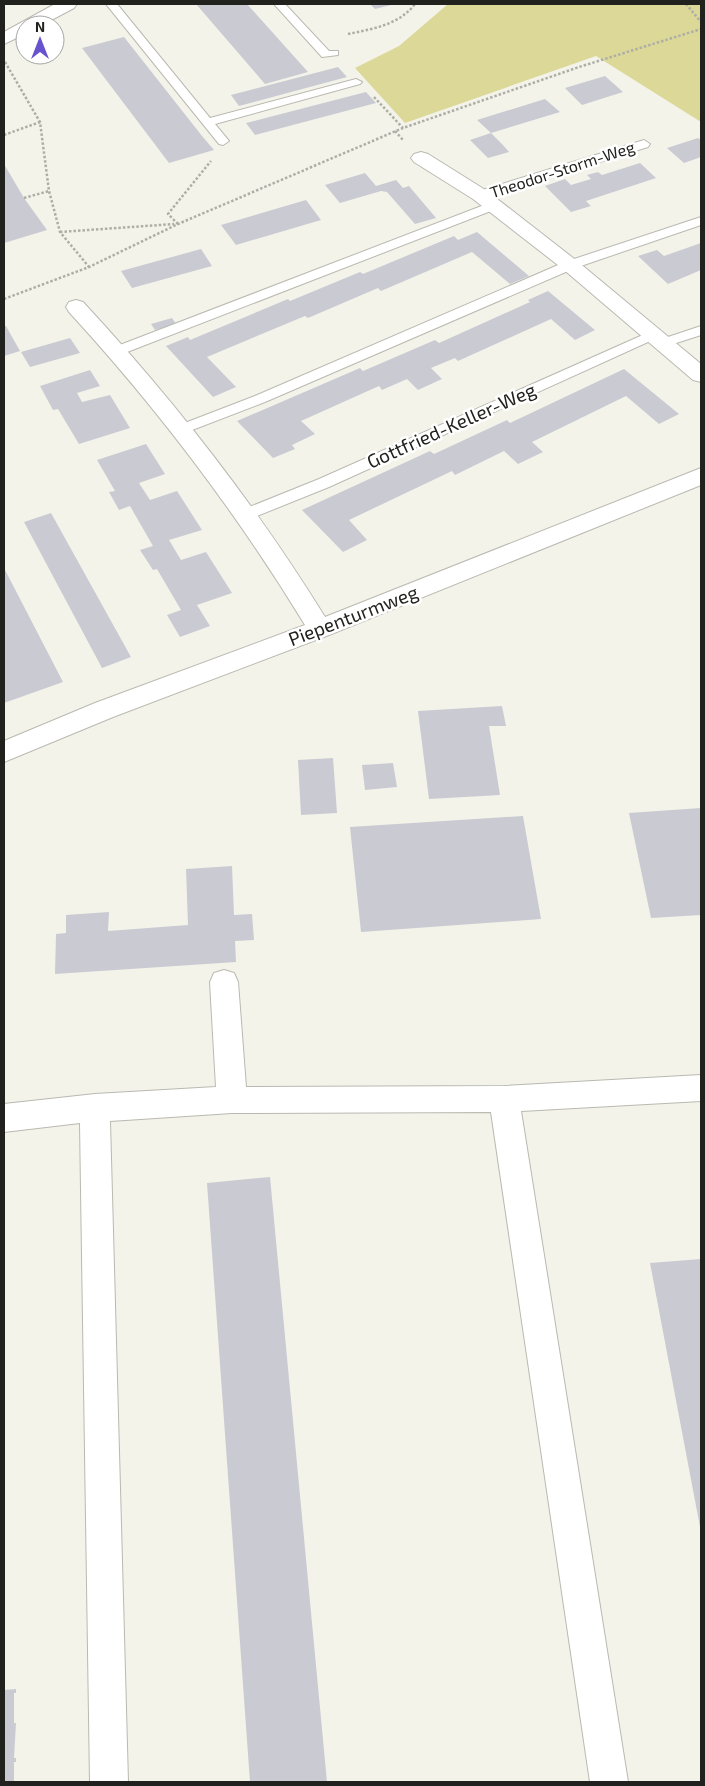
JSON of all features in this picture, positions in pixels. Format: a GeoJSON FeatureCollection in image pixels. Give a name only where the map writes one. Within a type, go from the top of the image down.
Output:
{"type":"FeatureCollection","features":[{"type":"Feature","properties":{"kind":"street"},"geometry":{"type":"LineString","coordinates":[[48,15],[68,4]]}},
{"type":"Feature","properties":{"kind":"street"},"geometry":{"type":"LineString","coordinates":[[4,39],[15,33]]}},
{"type":"Feature","properties":{"kind":"street","name":"Theodor-Storm-Weg"},"geometry":{"type":"LineString","coordinates":[[421,158],[486,201],[570,265],[701,375]]}},
{"type":"Feature","properties":{"kind":"street"},"geometry":{"type":"LineString","coordinates":[[76,307],[117,351],[182,429],[247,514],[320,629]]}},
{"type":"Feature","properties":{"kind":"street","name":"Piepenturmweg"},"geometry":{"type":"LineString","coordinates":[[4,752],[104,710],[320,629],[701,476]]}},
{"type":"Feature","properties":{"kind":"street"},"geometry":{"type":"LineString","coordinates":[[224,982],[232,1100]]}},
{"type":"Feature","properties":{"kind":"street"},"geometry":{"type":"LineString","coordinates":[[4,1118],[94,1108],[232,1100],[504,1098],[701,1088]]}},
{"type":"Feature","properties":{"kind":"street"},"geometry":{"type":"LineString","coordinates":[[504,1098],[609,1782]]}},
{"type":"Feature","properties":{"kind":"street"},"geometry":{"type":"LineString","coordinates":[[94,1108],[109,1782]]}},
{"type":"Feature","properties":{"kind":"lane"},"geometry":{"type":"LineString","coordinates":[[111,4],[223,141]]}},
{"type":"Feature","properties":{"kind":"lane"},"geometry":{"type":"LineString","coordinates":[[279,4],[326,55],[334,53]]}},
{"type":"Feature","properties":{"kind":"lane"},"geometry":{"type":"LineString","coordinates":[[207,122],[356,82]]}},
{"type":"Feature","properties":{"kind":"lane","name":"Theodor-Storm-Weg"},"geometry":{"type":"LineString","coordinates":[[486,201],[644,144]]}},
{"type":"Feature","properties":{"kind":"lane"},"geometry":{"type":"LineString","coordinates":[[117,351],[486,201]]}},
{"type":"Feature","properties":{"kind":"lane"},"geometry":{"type":"LineString","coordinates":[[182,429],[260,398],[570,265],[701,221]]}},
{"type":"Feature","properties":{"kind":"lane"},"geometry":{"type":"LineString","coordinates":[[659,339],[701,330]]}},
{"type":"Feature","properties":{"kind":"lane","name":"Gottfried-Keller-Weg"},"geometry":{"type":"LineString","coordinates":[[247,514],[324,483],[659,339]]}},
{"type":"Feature","properties":{"kind":"path"},"geometry":{"type":"LineString","coordinates":[[314,42],[381,26],[410,13],[415,4]]}},
{"type":"Feature","properties":{"kind":"path"},"geometry":{"type":"LineString","coordinates":[[686,4],[701,22]]}},
{"type":"Feature","properties":{"kind":"path"},"geometry":{"type":"LineString","coordinates":[[4,299],[88,267],[178,224],[403,128],[579,66],[701,29]]}},
{"type":"Feature","properties":{"kind":"path"},"geometry":{"type":"LineString","coordinates":[[4,60],[40,122],[50,191],[60,232],[88,267]]}},
{"type":"Feature","properties":{"kind":"path"},"geometry":{"type":"LineString","coordinates":[[4,135],[40,122]]}},
{"type":"Feature","properties":{"kind":"path"},"geometry":{"type":"LineString","coordinates":[[178,224],[168,214],[218,153],[223,141]]}},
{"type":"Feature","properties":{"kind":"path"},"geometry":{"type":"LineString","coordinates":[[24,198],[50,191]]}},
{"type":"Feature","properties":{"kind":"path"},"geometry":{"type":"LineString","coordinates":[[60,232],[178,224]]}},
{"type":"Feature","properties":{"kind":"shaded area"},"geometry":{"type":"Polygon","coordinates":[[[448,4],[701,4],[701,122],[596,56],[405,123],[355,68],[399,46],[448,4]]]}},
{"type":"Feature","properties":{"kind":"building"},"geometry":{"type":"Polygon","coordinates":[[[196,4],[247,4],[308,72],[265,84],[196,4]]]}},
{"type":"Feature","properties":{"kind":"building"},"geometry":{"type":"Polygon","coordinates":[[[370,4],[395,4],[375,9],[370,4]]]}},
{"type":"Feature","properties":{"kind":"building"},"geometry":{"type":"Polygon","coordinates":[[[124,37],[214,150],[169,163],[82,48],[124,37]]]}},
{"type":"Feature","properties":{"kind":"building"},"geometry":{"type":"Polygon","coordinates":[[[338,67],[347,77],[239,106],[231,95],[338,67]]]}},
{"type":"Feature","properties":{"kind":"building"},"geometry":{"type":"Polygon","coordinates":[[[605,76],[623,92],[582,105],[565,88],[605,76]]]}},
{"type":"Feature","properties":{"kind":"building"},"geometry":{"type":"Polygon","coordinates":[[[366,92],[376,103],[255,135],[246,123],[366,92]]]}},
{"type":"Feature","properties":{"kind":"building"},"geometry":{"type":"Polygon","coordinates":[[[545,99],[560,112],[491,133],[477,120],[545,99]]]}},
{"type":"Feature","properties":{"kind":"building"},"geometry":{"type":"Polygon","coordinates":[[[491,133],[509,152],[488,158],[470,140],[491,133]]]}},
{"type":"Feature","properties":{"kind":"building"},"geometry":{"type":"Polygon","coordinates":[[[698,138],[701,140],[701,157],[684,163],[667,148],[698,138]]]}},
{"type":"Feature","properties":{"kind":"building"},"geometry":{"type":"Polygon","coordinates":[[[640,163],[656,178],[586,201],[591,206],[571,212],[545,186],[565,179],[571,185],[591,179],[587,175],[598,172],[602,175],[640,163]]]}},
{"type":"Feature","properties":{"kind":"building"},"geometry":{"type":"Polygon","coordinates":[[[4,164],[24,198],[47,230],[4,243],[4,164]]]}},
{"type":"Feature","properties":{"kind":"building"},"geometry":{"type":"Polygon","coordinates":[[[365,173],[376,186],[396,180],[403,188],[409,186],[436,218],[415,224],[387,192],[381,191],[340,203],[325,185],[365,173]]]}},
{"type":"Feature","properties":{"kind":"building"},"geometry":{"type":"Polygon","coordinates":[[[306,200],[321,220],[236,245],[221,225],[306,200]]]}},
{"type":"Feature","properties":{"kind":"building"},"geometry":{"type":"Polygon","coordinates":[[[477,232],[529,276],[510,284],[472,252],[381,291],[378,288],[308,318],[305,316],[207,357],[236,387],[213,397],[166,346],[188,337],[190,340],[288,299],[290,301],[360,272],[363,274],[454,236],[458,240],[477,232]]]}},
{"type":"Feature","properties":{"kind":"building"},"geometry":{"type":"Polygon","coordinates":[[[701,243],[701,270],[668,284],[638,256],[657,250],[664,256],[701,243]]]}},
{"type":"Feature","properties":{"kind":"building"},"geometry":{"type":"Polygon","coordinates":[[[201,249],[212,266],[132,288],[121,271],[201,249]]]}},
{"type":"Feature","properties":{"kind":"building"},"geometry":{"type":"Polygon","coordinates":[[[548,291],[595,330],[575,340],[551,319],[458,361],[455,358],[431,368],[442,379],[418,390],[407,379],[382,390],[379,386],[301,421],[315,434],[292,445],[295,449],[273,458],[237,421],[360,368],[363,371],[435,340],[439,343],[530,302],[528,300],[548,291]]]}},
{"type":"Feature","properties":{"kind":"building"},"geometry":{"type":"Polygon","coordinates":[[[172,318],[176,324],[155,330],[151,324],[172,318]]]}},
{"type":"Feature","properties":{"kind":"building"},"geometry":{"type":"Polygon","coordinates":[[[4,326],[6,326],[20,351],[4,356],[4,326]]]}},
{"type":"Feature","properties":{"kind":"building"},"geometry":{"type":"Polygon","coordinates":[[[70,338],[80,353],[30,367],[21,352],[70,338]]]}},
{"type":"Feature","properties":{"kind":"building"},"geometry":{"type":"Polygon","coordinates":[[[624,369],[679,414],[659,424],[626,396],[532,442],[543,452],[518,464],[504,451],[455,475],[452,471],[349,520],[367,540],[343,552],[302,510],[430,451],[434,454],[507,420],[510,423],[624,369]]]}},
{"type":"Feature","properties":{"kind":"building"},"geometry":{"type":"Polygon","coordinates":[[[90,370],[100,386],[77,393],[82,402],[110,395],[130,428],[79,444],[58,409],[53,410],[40,386],[90,370]]]}},
{"type":"Feature","properties":{"kind":"building"},"geometry":{"type":"Polygon","coordinates":[[[146,444],[165,474],[139,483],[150,500],[177,491],[202,530],[169,540],[181,560],[206,552],[232,593],[197,605],[210,626],[180,637],[167,615],[181,610],[157,569],[153,570],[140,550],[153,546],[130,506],[119,510],[109,492],[115,491],[97,460],[146,444]]]}},
{"type":"Feature","properties":{"kind":"building"},"geometry":{"type":"Polygon","coordinates":[[[51,513],[131,657],[102,668],[24,522],[51,513]]]}},
{"type":"Feature","properties":{"kind":"building"},"geometry":{"type":"Polygon","coordinates":[[[4,568],[63,682],[4,703],[4,568]]]}},
{"type":"Feature","properties":{"kind":"building"},"geometry":{"type":"Polygon","coordinates":[[[502,706],[506,726],[489,726],[500,795],[429,799],[418,711],[502,706]]]}},
{"type":"Feature","properties":{"kind":"building"},"geometry":{"type":"Polygon","coordinates":[[[333,758],[337,813],[301,815],[298,760],[333,758]]]}},
{"type":"Feature","properties":{"kind":"building"},"geometry":{"type":"Polygon","coordinates":[[[393,763],[397,787],[365,790],[362,765],[393,763]]]}},
{"type":"Feature","properties":{"kind":"building"},"geometry":{"type":"Polygon","coordinates":[[[701,808],[701,915],[651,918],[629,813],[701,808]]]}},
{"type":"Feature","properties":{"kind":"building"},"geometry":{"type":"Polygon","coordinates":[[[523,816],[541,919],[361,932],[350,827],[523,816]]]}},
{"type":"Feature","properties":{"kind":"building"},"geometry":{"type":"Polygon","coordinates":[[[232,866],[234,915],[252,914],[254,940],[235,941],[236,962],[55,974],[56,934],[66,933],[66,915],[109,912],[108,931],[188,925],[186,869],[232,866]]]}},
{"type":"Feature","properties":{"kind":"building"},"geometry":{"type":"Polygon","coordinates":[[[270,1177],[327,1782],[250,1782],[207,1183],[270,1177]]]}},
{"type":"Feature","properties":{"kind":"building"},"geometry":{"type":"Polygon","coordinates":[[[701,1259],[701,1527],[700,1527],[650,1263],[701,1259]]]}},
{"type":"Feature","properties":{"kind":"building"},"geometry":{"type":"Polygon","coordinates":[[[16,1689],[16,1693],[14,1693],[14,1723],[16,1723],[14,1758],[16,1758],[16,1762],[14,1762],[14,1782],[4,1782],[4,1690],[16,1689]]]}}]}
